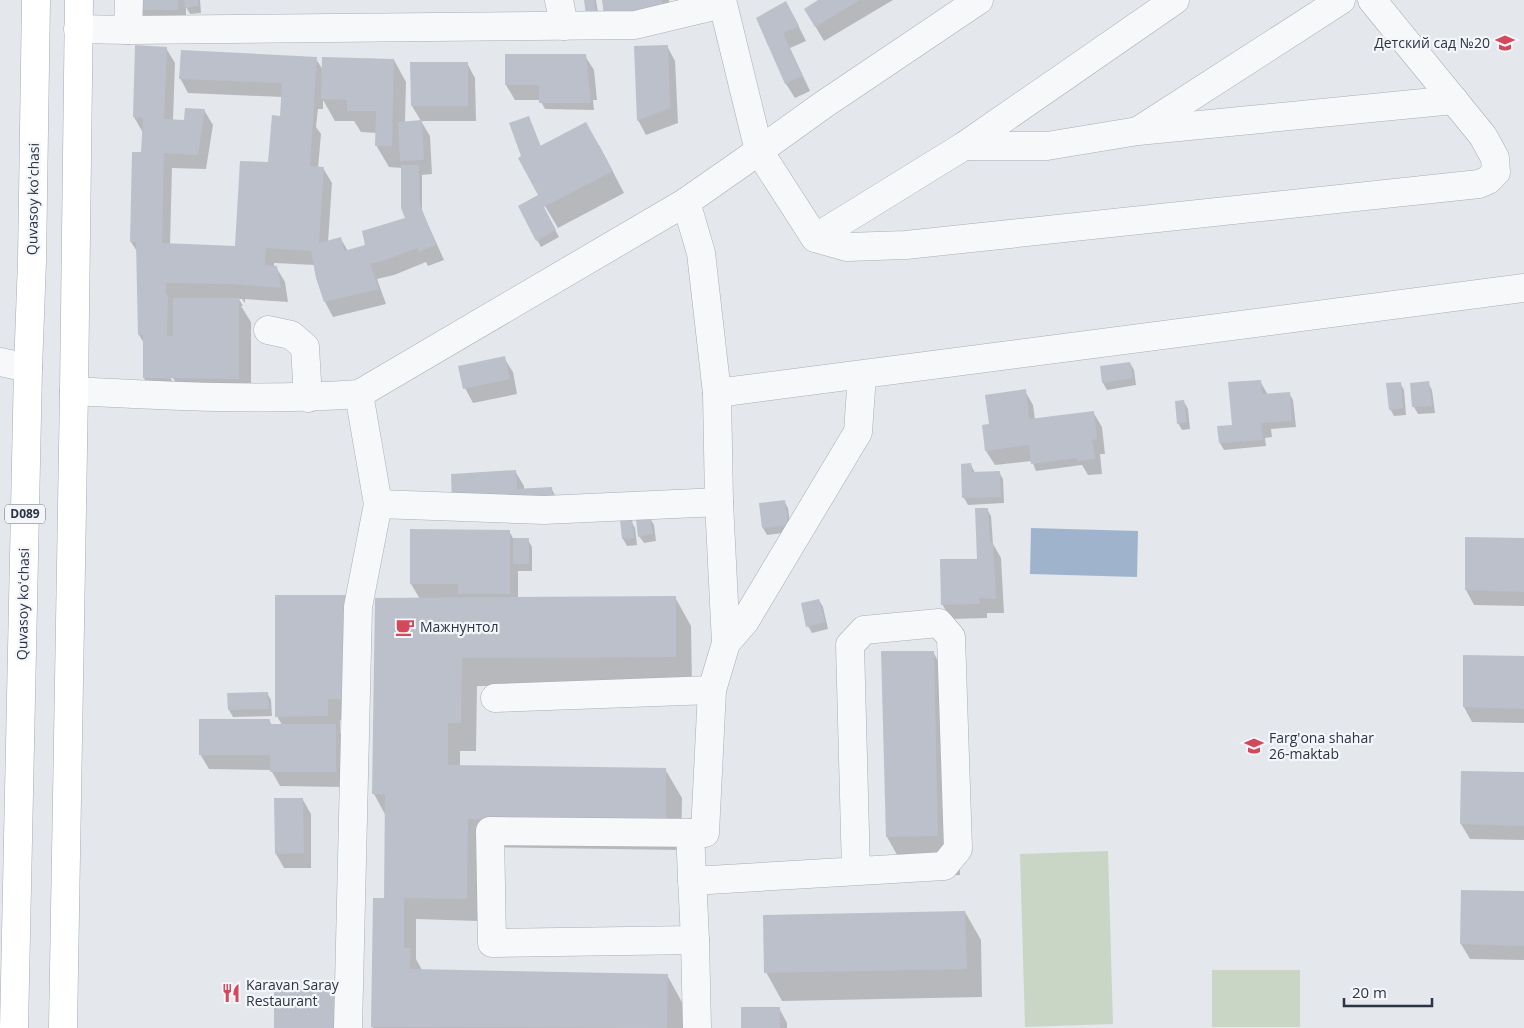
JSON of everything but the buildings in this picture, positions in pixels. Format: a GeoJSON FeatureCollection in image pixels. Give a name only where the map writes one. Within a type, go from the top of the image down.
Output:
{"type":"FeatureCollection","features":[{"type":"Feature","properties":{"kind":"main road","name":"Quvasoy koʻchasi"},"geometry":{"type":"LineString","coordinates":[[14,1028],[32,261],[36,0]]}},
{"type":"Feature","properties":{"kind":"main road"},"geometry":{"type":"LineString","coordinates":[[63,1028],[79,0]]}},
{"type":"Feature","properties":{"kind":"street"},"geometry":{"type":"LineString","coordinates":[[128,30],[129,0]]}},
{"type":"Feature","properties":{"kind":"street"},"geometry":{"type":"LineString","coordinates":[[74,392],[308,398],[359,394],[686,202],[979,0]]}},
{"type":"Feature","properties":{"kind":"street"},"geometry":{"type":"LineString","coordinates":[[815,238],[964,146],[1175,0]]}},
{"type":"Feature","properties":{"kind":"street"},"geometry":{"type":"LineString","coordinates":[[1138,131],[1341,0]]}},
{"type":"Feature","properties":{"kind":"street"},"geometry":{"type":"LineString","coordinates":[[78,29],[128,30],[562,13],[635,25],[691,6],[726,2],[759,151],[815,238],[847,247],[906,245],[1479,184],[1488,180],[1496,172],[1495,158],[1483,136],[1372,0]]}},
{"type":"Feature","properties":{"kind":"street"},"geometry":{"type":"LineString","coordinates":[[964,146],[1046,146],[1138,131],[1454,100]]}},
{"type":"Feature","properties":{"kind":"street"},"geometry":{"type":"LineString","coordinates":[[686,202],[701,253],[717,394],[719,502],[726,643],[712,690],[705,833],[490,831],[492,943],[695,940]]}},
{"type":"Feature","properties":{"kind":"street"},"geometry":{"type":"LineString","coordinates":[[717,394],[1524,288]]}},
{"type":"Feature","properties":{"kind":"street"},"geometry":{"type":"LineString","coordinates":[[268,330],[291,335],[305,347],[308,398]]}},
{"type":"Feature","properties":{"kind":"street"},"geometry":{"type":"LineString","coordinates":[[0,362],[28,368]]}},
{"type":"Feature","properties":{"kind":"street"},"geometry":{"type":"LineString","coordinates":[[726,643],[745,621],[858,432],[862,375]]}},
{"type":"Feature","properties":{"kind":"street"},"geometry":{"type":"LineString","coordinates":[[348,1028],[358,607],[378,504],[359,394]]}},
{"type":"Feature","properties":{"kind":"street"},"geometry":{"type":"LineString","coordinates":[[378,504],[544,510],[719,502]]}},
{"type":"Feature","properties":{"kind":"street"},"geometry":{"type":"LineString","coordinates":[[692,882],[944,866],[958,849],[951,637],[939,623],[864,630],[850,645],[856,871]]}},
{"type":"Feature","properties":{"kind":"street"},"geometry":{"type":"LineString","coordinates":[[495,698],[712,690]]}},
{"type":"Feature","properties":{"kind":"street"},"geometry":{"type":"LineString","coordinates":[[690,833],[697,1028]]}},
{"type":"Feature","properties":{"kind":"green space"},"geometry":{"type":"Polygon","coordinates":[[[1108,851],[1113,1024],[1025,1027],[1020,854],[1108,851]]]}},
{"type":"Feature","properties":{"kind":"green space"},"geometry":{"type":"Polygon","coordinates":[[[1212,970],[1300,970],[1300,1027],[1212,1027],[1212,970]]]}},
{"type":"Feature","properties":{"kind":"water"},"geometry":{"type":"Polygon","coordinates":[[[1031,528],[1138,531],[1137,577],[1030,574],[1031,528]]]}},
{"type":"Feature","properties":{"kind":"place","name":"Детский сад №20"},"geometry":{"type":"Point","coordinates":[1505,43]}},
{"type":"Feature","properties":{"kind":"place","name":"Мажнунтол"},"geometry":{"type":"Point","coordinates":[405,627]}},
{"type":"Feature","properties":{"kind":"place","name":"Farg'ona shahar 26-maktab"},"geometry":{"type":"Point","coordinates":[1254,746]}},
{"type":"Feature","properties":{"kind":"place","name":"Karavan Saray Restaurant"},"geometry":{"type":"Point","coordinates":[231,993]}}]}
